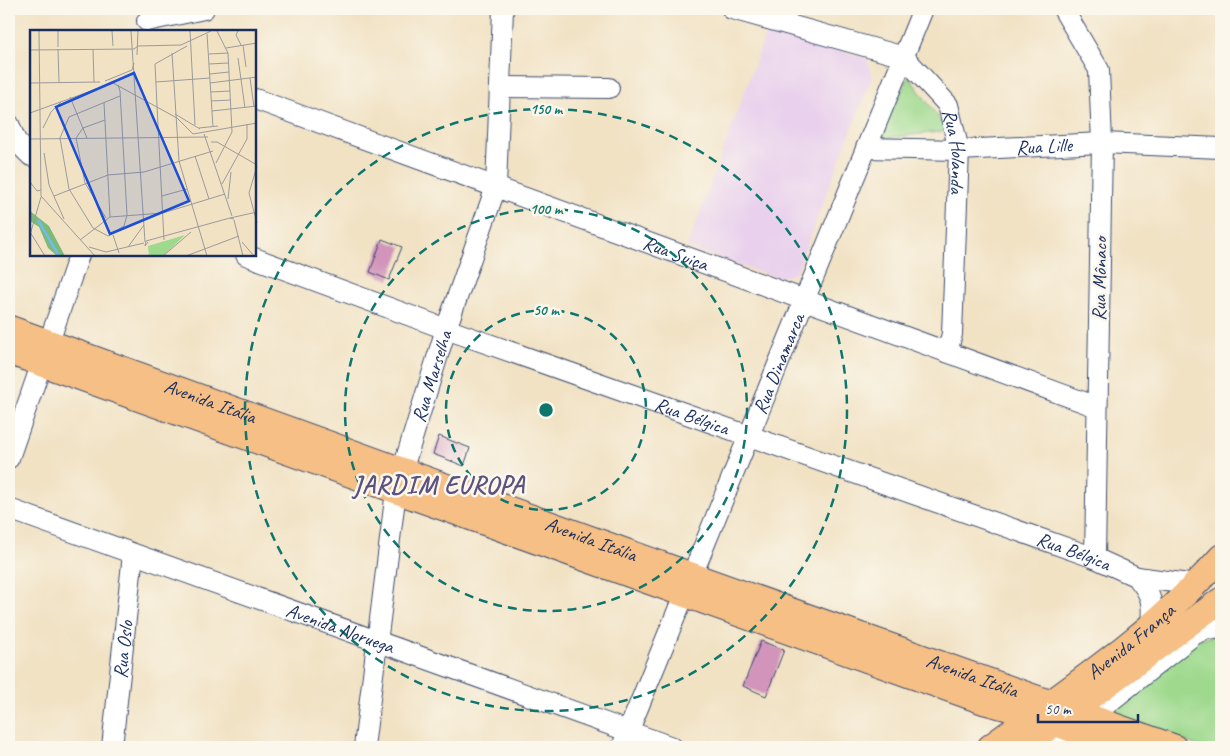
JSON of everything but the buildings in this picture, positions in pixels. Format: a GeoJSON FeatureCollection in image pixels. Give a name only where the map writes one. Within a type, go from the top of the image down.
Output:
{"type":"FeatureCollection","features":[{"type":"Feature","properties":{"kind":"main road","name":"Avenida Itália"},"geometry":{"type":"LineString","coordinates":[[9,328],[46,354],[1062,721],[1118,747]]}},
{"type":"Feature","properties":{"kind":"main road","name":"Avenida Itália"},"geometry":{"type":"LineString","coordinates":[[9,352],[46,354]]}},
{"type":"Feature","properties":{"kind":"main road","name":"Avenida França"},"geometry":{"type":"LineString","coordinates":[[1062,721],[1151,625],[1196,585],[1221,557]]}},
{"type":"Feature","properties":{"kind":"main road","name":"Avenida Itália"},"geometry":{"type":"LineString","coordinates":[[687,585],[985,702],[1174,747]]}},
{"type":"Feature","properties":{"kind":"main road"},"geometry":{"type":"LineString","coordinates":[[1196,585],[1221,600]]}},
{"type":"Feature","properties":{"kind":"main road","name":"Avenida França"},"geometry":{"type":"LineString","coordinates":[[1004,745],[1062,721],[1221,600]]}},
{"type":"Feature","properties":{"kind":"main road"},"geometry":{"type":"LineString","coordinates":[[985,702],[1004,745]]}},
{"type":"Feature","properties":{"kind":"street"},"geometry":{"type":"LineString","coordinates":[[146,20],[204,9]]}},
{"type":"Feature","properties":{"kind":"street","name":"Rua Marselha"},"geometry":{"type":"LineString","coordinates":[[364,747],[376,641],[399,481],[446,329],[496,187],[503,9]]}},
{"type":"Feature","properties":{"kind":"street"},"geometry":{"type":"LineString","coordinates":[[732,9],[904,57]]}},
{"type":"Feature","properties":{"kind":"street","name":"Rua Dinamarca"},"geometry":{"type":"LineString","coordinates":[[625,739],[924,9]]}},
{"type":"Feature","properties":{"kind":"street","name":"Rua Mônaco"},"geometry":{"type":"LineString","coordinates":[[1063,9],[1099,70],[1102,143],[1095,558]]}},
{"type":"Feature","properties":{"kind":"street","name":"Rua Holanda"},"geometry":{"type":"LineString","coordinates":[[904,57],[948,105],[959,150],[952,334],[947,352]]}},
{"type":"Feature","properties":{"kind":"street"},"geometry":{"type":"LineString","coordinates":[[500,87],[609,88]]}},
{"type":"Feature","properties":{"kind":"street","name":"Rua Suiça"},"geometry":{"type":"LineString","coordinates":[[256,99],[1097,406]]}},
{"type":"Feature","properties":{"kind":"street"},"geometry":{"type":"LineString","coordinates":[[9,124],[16,141],[30,155]]}},
{"type":"Feature","properties":{"kind":"street","name":"Rua Lille"},"geometry":{"type":"LineString","coordinates":[[866,148],[959,150],[1102,143],[1221,148]]}},
{"type":"Feature","properties":{"kind":"street"},"geometry":{"type":"LineString","coordinates":[[9,458],[79,256]]}},
{"type":"Feature","properties":{"kind":"street","name":"Rua Bélgica"},"geometry":{"type":"LineString","coordinates":[[249,256],[446,329],[1095,558],[1137,577],[1196,585]]}},
{"type":"Feature","properties":{"kind":"street","name":"Avenida Noruega"},"geometry":{"type":"LineString","coordinates":[[9,509],[376,641],[625,739],[672,747]]}},
{"type":"Feature","properties":{"kind":"street","name":"Rua Oslo"},"geometry":{"type":"LineString","coordinates":[[112,747],[134,554]]}},
{"type":"Feature","properties":{"kind":"street"},"geometry":{"type":"LineString","coordinates":[[1137,577],[1149,591],[1152,606],[1151,625]]}},
{"type":"Feature","properties":{"kind":"street"},"geometry":{"type":"LineString","coordinates":[[1062,721],[1195,634],[1214,628]]}},
{"type":"Feature","properties":{"kind":"shaded area"},"geometry":{"type":"Polygon","coordinates":[[[768,28],[867,59],[872,76],[796,273],[778,278],[687,247],[768,28]]]}},
{"type":"Feature","properties":{"kind":"green space"},"geometry":{"type":"Polygon","coordinates":[[[909,77],[948,131],[876,139],[909,77]]]}},
{"type":"Feature","properties":{"kind":"green space"},"geometry":{"type":"Polygon","coordinates":[[[1221,635],[1221,747],[1201,747],[1105,712],[1202,638],[1221,635]]]}},
{"type":"Feature","properties":{"kind":"district","name":"JARDIM EUROPA"},"geometry":{"type":"Point","coordinates":[439,484]}}]}
